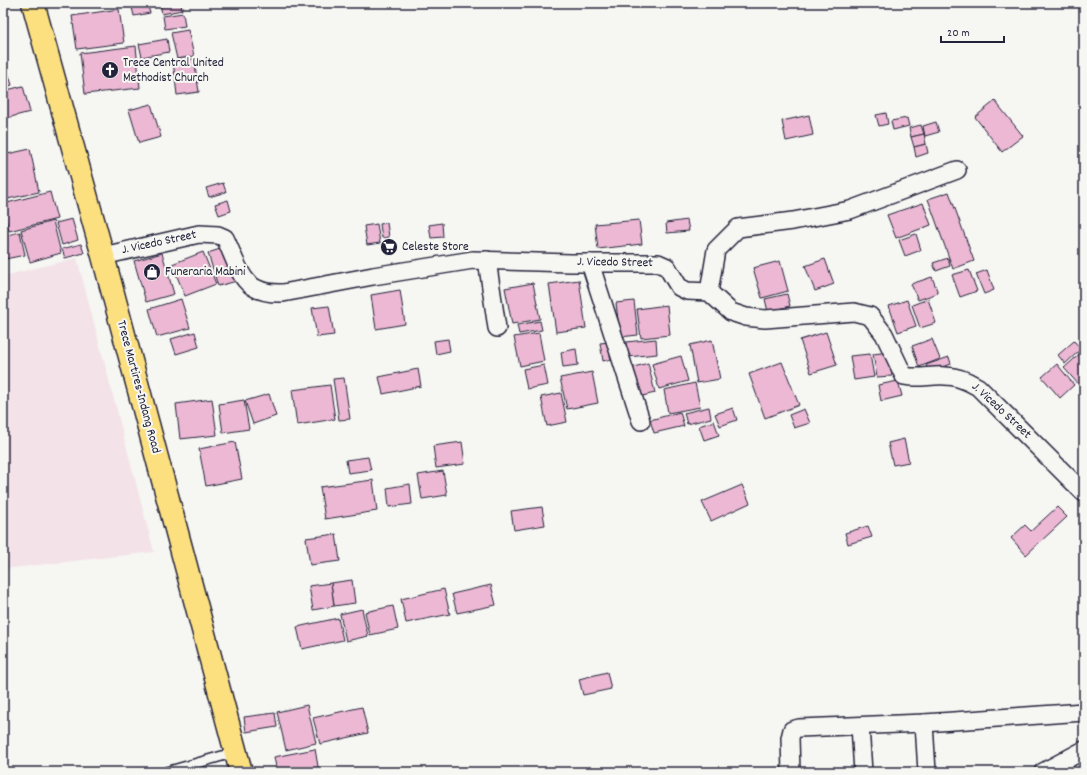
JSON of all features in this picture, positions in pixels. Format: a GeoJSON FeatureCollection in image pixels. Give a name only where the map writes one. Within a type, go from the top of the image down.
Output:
{"type":"FeatureCollection","features":[{"type":"Feature","properties":{"kind":"main road","name":"Trece Martires-Indang Road"},"geometry":{"type":"LineString","coordinates":[[33,3],[103,256],[239,762]]}},
{"type":"Feature","properties":{"kind":"street"},"geometry":{"type":"LineString","coordinates":[[709,292],[716,250],[738,228],[793,221],[850,210],[957,170]]}},
{"type":"Feature","properties":{"kind":"street","name":"J. Vicedo Street"},"geometry":{"type":"LineString","coordinates":[[103,256],[199,234],[218,235],[225,238],[241,275],[253,288],[270,294],[473,260],[658,263],[667,267],[679,287],[687,291],[709,292],[731,312],[746,317],[765,319],[854,312],[870,316],[884,334],[904,376],[914,378],[946,376],[966,380],[978,387],[1084,493]]}},
{"type":"Feature","properties":{"kind":"street"},"geometry":{"type":"LineString","coordinates":[[487,260],[497,328]]}},
{"type":"Feature","properties":{"kind":"street"},"geometry":{"type":"LineString","coordinates":[[590,263],[641,421]]}},
{"type":"Feature","properties":{"kind":"street"},"geometry":{"type":"LineString","coordinates":[[791,772],[790,738],[792,730],[799,728],[924,723],[1084,712]]}},
{"type":"Feature","properties":{"kind":"street"},"geometry":{"type":"LineString","coordinates":[[924,723],[927,772]]}},
{"type":"Feature","properties":{"kind":"street"},"geometry":{"type":"LineString","coordinates":[[860,726],[863,772]]}},
{"type":"Feature","properties":{"kind":"street"},"geometry":{"type":"LineString","coordinates":[[1043,772],[1084,750]]}},
{"type":"Feature","properties":{"kind":"lane"},"geometry":{"type":"LineString","coordinates":[[166,772],[239,762]]}},
{"type":"Feature","properties":{"kind":"shaded area"},"geometry":{"type":"Polygon","coordinates":[[[77,258],[154,552],[3,569],[3,276],[77,258]]]}},
{"type":"Feature","properties":{"kind":"building"},"geometry":{"type":"Polygon","coordinates":[[[131,3],[147,3],[150,13],[134,16],[131,3]]]}},
{"type":"Feature","properties":{"kind":"building"},"geometry":{"type":"Polygon","coordinates":[[[160,3],[181,3],[182,10],[162,14],[160,3]]]}},
{"type":"Feature","properties":{"kind":"building"},"geometry":{"type":"Polygon","coordinates":[[[119,9],[124,43],[77,49],[72,16],[119,9]]]}},
{"type":"Feature","properties":{"kind":"building"},"geometry":{"type":"Polygon","coordinates":[[[183,13],[185,26],[165,29],[163,16],[183,13]]]}},
{"type":"Feature","properties":{"kind":"building"},"geometry":{"type":"Polygon","coordinates":[[[188,30],[194,56],[177,59],[171,33],[188,30]]]}},
{"type":"Feature","properties":{"kind":"building"},"geometry":{"type":"Polygon","coordinates":[[[167,39],[169,52],[142,57],[139,44],[167,39]]]}},
{"type":"Feature","properties":{"kind":"building","name":"Trece Central United Methodist Church"},"geometry":{"type":"Polygon","coordinates":[[[136,46],[140,88],[85,94],[80,53],[136,46]]]}},
{"type":"Feature","properties":{"kind":"building"},"geometry":{"type":"Polygon","coordinates":[[[194,59],[199,92],[177,95],[173,61],[194,59]]]}},
{"type":"Feature","properties":{"kind":"building"},"geometry":{"type":"Polygon","coordinates":[[[5,63],[12,85],[3,88],[3,64],[5,63]]]}},
{"type":"Feature","properties":{"kind":"building"},"geometry":{"type":"Polygon","coordinates":[[[23,86],[30,112],[3,119],[3,91],[23,86]]]}},
{"type":"Feature","properties":{"kind":"building"},"geometry":{"type":"Polygon","coordinates":[[[995,101],[1023,136],[1002,152],[975,117],[995,101]]]}},
{"type":"Feature","properties":{"kind":"building"},"geometry":{"type":"Polygon","coordinates":[[[151,104],[161,137],[139,143],[129,110],[151,104]]]}},
{"type":"Feature","properties":{"kind":"building"},"geometry":{"type":"Polygon","coordinates":[[[886,113],[888,124],[879,126],[876,115],[886,113]]]}},
{"type":"Feature","properties":{"kind":"building"},"geometry":{"type":"Polygon","coordinates":[[[809,115],[813,135],[786,141],[782,121],[809,115]]]}},
{"type":"Feature","properties":{"kind":"building"},"geometry":{"type":"Polygon","coordinates":[[[907,118],[909,126],[893,130],[891,121],[907,118]]]}},
{"type":"Feature","properties":{"kind":"building"},"geometry":{"type":"Polygon","coordinates":[[[936,122],[939,132],[925,136],[923,126],[936,122]]]}},
{"type":"Feature","properties":{"kind":"building"},"geometry":{"type":"Polygon","coordinates":[[[921,125],[924,134],[911,137],[909,128],[921,125]]]}},
{"type":"Feature","properties":{"kind":"building"},"geometry":{"type":"Polygon","coordinates":[[[924,134],[926,144],[914,147],[911,137],[924,134]]]}},
{"type":"Feature","properties":{"kind":"building"},"geometry":{"type":"Polygon","coordinates":[[[926,144],[928,153],[916,157],[914,147],[926,144]]]}},
{"type":"Feature","properties":{"kind":"building"},"geometry":{"type":"Polygon","coordinates":[[[30,149],[39,192],[3,200],[3,155],[30,149]]]}},
{"type":"Feature","properties":{"kind":"building"},"geometry":{"type":"Polygon","coordinates":[[[223,183],[226,192],[209,197],[206,188],[223,183]]]}},
{"type":"Feature","properties":{"kind":"building"},"geometry":{"type":"Polygon","coordinates":[[[50,192],[57,219],[9,231],[3,204],[50,192]]]}},
{"type":"Feature","properties":{"kind":"building"},"geometry":{"type":"Polygon","coordinates":[[[949,192],[974,261],[953,269],[928,199],[949,192]]]}},
{"type":"Feature","properties":{"kind":"building"},"geometry":{"type":"Polygon","coordinates":[[[228,200],[231,211],[219,215],[215,204],[228,200]]]}},
{"type":"Feature","properties":{"kind":"building"},"geometry":{"type":"Polygon","coordinates":[[[923,203],[931,225],[896,238],[887,215],[923,203]]]}},
{"type":"Feature","properties":{"kind":"building"},"geometry":{"type":"Polygon","coordinates":[[[72,219],[78,240],[62,245],[56,223],[72,219]]]}},
{"type":"Feature","properties":{"kind":"building"},"geometry":{"type":"Polygon","coordinates":[[[639,220],[642,244],[598,249],[595,224],[639,220]]]}},
{"type":"Feature","properties":{"kind":"building"},"geometry":{"type":"Polygon","coordinates":[[[687,220],[689,231],[667,233],[666,223],[687,220]]]}},
{"type":"Feature","properties":{"kind":"building"},"geometry":{"type":"Polygon","coordinates":[[[53,221],[61,253],[30,262],[21,230],[53,221]]]}},
{"type":"Feature","properties":{"kind":"building"},"geometry":{"type":"Polygon","coordinates":[[[387,223],[389,237],[382,238],[380,224],[387,223]]]}},
{"type":"Feature","properties":{"kind":"building"},"geometry":{"type":"Polygon","coordinates":[[[442,223],[443,237],[431,238],[429,225],[442,223]]]}},
{"type":"Feature","properties":{"kind":"building"},"geometry":{"type":"Polygon","coordinates":[[[377,224],[380,243],[367,245],[364,226],[377,224]]]}},
{"type":"Feature","properties":{"kind":"building"},"geometry":{"type":"Polygon","coordinates":[[[20,232],[25,255],[5,259],[3,236],[20,232]]]}},
{"type":"Feature","properties":{"kind":"building"},"geometry":{"type":"Polygon","coordinates":[[[916,234],[921,250],[905,256],[899,240],[916,234]]]}},
{"type":"Feature","properties":{"kind":"building"},"geometry":{"type":"Polygon","coordinates":[[[81,244],[84,253],[65,258],[62,249],[81,244]]]}},
{"type":"Feature","properties":{"kind":"building"},"geometry":{"type":"Polygon","coordinates":[[[226,247],[237,281],[218,286],[208,253],[226,247]]]}},
{"type":"Feature","properties":{"kind":"building"},"geometry":{"type":"Polygon","coordinates":[[[203,252],[216,284],[185,296],[172,264],[203,252]]]}},
{"type":"Feature","properties":{"kind":"building","name":"Funeraria Mabini"},"geometry":{"type":"Polygon","coordinates":[[[162,253],[174,294],[146,302],[134,261],[162,253]]]}},
{"type":"Feature","properties":{"kind":"building"},"geometry":{"type":"Polygon","coordinates":[[[948,258],[950,266],[936,271],[933,263],[948,258]]]}},
{"type":"Feature","properties":{"kind":"building"},"geometry":{"type":"Polygon","coordinates":[[[825,259],[834,284],[815,291],[805,266],[825,259]]]}},
{"type":"Feature","properties":{"kind":"building"},"geometry":{"type":"Polygon","coordinates":[[[780,261],[788,291],[762,298],[753,268],[780,261]]]}},
{"type":"Feature","properties":{"kind":"building"},"geometry":{"type":"Polygon","coordinates":[[[969,270],[977,291],[960,297],[952,275],[969,270]]]}},
{"type":"Feature","properties":{"kind":"building"},"geometry":{"type":"Polygon","coordinates":[[[987,270],[994,290],[984,294],[976,274],[987,270]]]}},
{"type":"Feature","properties":{"kind":"building"},"geometry":{"type":"Polygon","coordinates":[[[932,277],[938,293],[918,300],[911,284],[932,277]]]}},
{"type":"Feature","properties":{"kind":"building"},"geometry":{"type":"Polygon","coordinates":[[[579,280],[586,328],[556,332],[549,284],[579,280]]]}},
{"type":"Feature","properties":{"kind":"building"},"geometry":{"type":"Polygon","coordinates":[[[533,283],[540,319],[512,324],[505,288],[533,283]]]}},
{"type":"Feature","properties":{"kind":"building"},"geometry":{"type":"Polygon","coordinates":[[[400,290],[405,324],[376,329],[371,295],[400,290]]]}},
{"type":"Feature","properties":{"kind":"building"},"geometry":{"type":"Polygon","coordinates":[[[787,294],[790,306],[768,312],[765,299],[787,294]]]}},
{"type":"Feature","properties":{"kind":"building"},"geometry":{"type":"Polygon","coordinates":[[[181,299],[190,328],[157,337],[149,309],[181,299]]]}},
{"type":"Feature","properties":{"kind":"building"},"geometry":{"type":"Polygon","coordinates":[[[928,299],[936,323],[920,328],[912,305],[928,299]]]}},
{"type":"Feature","properties":{"kind":"building"},"geometry":{"type":"Polygon","coordinates":[[[907,300],[916,326],[898,332],[889,306],[907,300]]]}},
{"type":"Feature","properties":{"kind":"building"},"geometry":{"type":"Polygon","coordinates":[[[634,301],[638,335],[620,337],[616,303],[634,301]]]}},
{"type":"Feature","properties":{"kind":"building"},"geometry":{"type":"Polygon","coordinates":[[[667,305],[670,335],[641,338],[637,309],[667,305]]]}},
{"type":"Feature","properties":{"kind":"building"},"geometry":{"type":"Polygon","coordinates":[[[329,306],[334,335],[317,337],[312,308],[329,306]]]}},
{"type":"Feature","properties":{"kind":"building"},"geometry":{"type":"Polygon","coordinates":[[[540,321],[542,330],[519,334],[517,325],[540,321]]]}},
{"type":"Feature","properties":{"kind":"building"},"geometry":{"type":"Polygon","coordinates":[[[195,332],[199,347],[176,354],[171,339],[195,332]]]}},
{"type":"Feature","properties":{"kind":"building"},"geometry":{"type":"Polygon","coordinates":[[[826,332],[837,365],[811,373],[800,340],[826,332]]]}},
{"type":"Feature","properties":{"kind":"building"},"geometry":{"type":"Polygon","coordinates":[[[539,333],[544,361],[520,366],[514,337],[539,333]]]}},
{"type":"Feature","properties":{"kind":"building"},"geometry":{"type":"Polygon","coordinates":[[[448,339],[450,351],[436,354],[434,341],[448,339]]]}},
{"type":"Feature","properties":{"kind":"building"},"geometry":{"type":"Polygon","coordinates":[[[656,339],[657,354],[628,357],[626,342],[656,339]]]}},
{"type":"Feature","properties":{"kind":"building"},"geometry":{"type":"Polygon","coordinates":[[[932,339],[940,359],[919,367],[912,346],[932,339]]]}},
{"type":"Feature","properties":{"kind":"building"},"geometry":{"type":"Polygon","coordinates":[[[712,340],[720,379],[697,383],[690,345],[712,340]]]}},
{"type":"Feature","properties":{"kind":"building"},"geometry":{"type":"Polygon","coordinates":[[[1074,341],[1081,349],[1065,364],[1058,355],[1074,341]]]}},
{"type":"Feature","properties":{"kind":"building"},"geometry":{"type":"Polygon","coordinates":[[[609,342],[612,359],[603,361],[600,343],[609,342]]]}},
{"type":"Feature","properties":{"kind":"building"},"geometry":{"type":"Polygon","coordinates":[[[576,349],[578,365],[563,367],[561,352],[576,349]]]}},
{"type":"Feature","properties":{"kind":"building"},"geometry":{"type":"Polygon","coordinates":[[[1084,350],[1084,381],[1079,385],[1064,368],[1084,350]]]}},
{"type":"Feature","properties":{"kind":"building"},"geometry":{"type":"Polygon","coordinates":[[[889,352],[892,376],[877,377],[873,354],[889,352]]]}},
{"type":"Feature","properties":{"kind":"building"},"geometry":{"type":"Polygon","coordinates":[[[870,354],[874,377],[854,380],[850,356],[870,354]]]}},
{"type":"Feature","properties":{"kind":"building"},"geometry":{"type":"Polygon","coordinates":[[[681,356],[688,381],[659,389],[652,364],[681,356]]]}},
{"type":"Feature","properties":{"kind":"building"},"geometry":{"type":"Polygon","coordinates":[[[949,357],[951,364],[929,372],[926,365],[949,357]]]}},
{"type":"Feature","properties":{"kind":"building"},"geometry":{"type":"Polygon","coordinates":[[[782,362],[799,405],[765,418],[749,374],[782,362]]]}},
{"type":"Feature","properties":{"kind":"building"},"geometry":{"type":"Polygon","coordinates":[[[648,363],[655,393],[638,397],[631,368],[648,363]]]}},
{"type":"Feature","properties":{"kind":"building"},"geometry":{"type":"Polygon","coordinates":[[[1057,364],[1074,385],[1060,398],[1042,377],[1057,364]]]}},
{"type":"Feature","properties":{"kind":"building"},"geometry":{"type":"Polygon","coordinates":[[[544,365],[548,385],[527,389],[523,369],[544,365]]]}},
{"type":"Feature","properties":{"kind":"building"},"geometry":{"type":"Polygon","coordinates":[[[418,369],[421,386],[383,394],[379,377],[418,369]]]}},
{"type":"Feature","properties":{"kind":"building"},"geometry":{"type":"Polygon","coordinates":[[[592,372],[598,403],[567,409],[560,378],[592,372]]]}},
{"type":"Feature","properties":{"kind":"building"},"geometry":{"type":"Polygon","coordinates":[[[344,378],[350,419],[339,420],[333,379],[344,378]]]}},
{"type":"Feature","properties":{"kind":"building"},"geometry":{"type":"Polygon","coordinates":[[[898,381],[902,396],[881,401],[878,385],[898,381]]]}},
{"type":"Feature","properties":{"kind":"building"},"geometry":{"type":"Polygon","coordinates":[[[695,383],[700,407],[668,413],[664,390],[695,383]]]}},
{"type":"Feature","properties":{"kind":"building"},"geometry":{"type":"Polygon","coordinates":[[[330,385],[335,419],[297,425],[292,390],[330,385]]]}},
{"type":"Feature","properties":{"kind":"building"},"geometry":{"type":"Polygon","coordinates":[[[561,393],[567,422],[547,426],[541,397],[561,393]]]}},
{"type":"Feature","properties":{"kind":"building"},"geometry":{"type":"Polygon","coordinates":[[[269,394],[276,416],[253,424],[245,401],[269,394]]]}},
{"type":"Feature","properties":{"kind":"building"},"geometry":{"type":"Polygon","coordinates":[[[212,399],[217,435],[180,439],[176,404],[212,399]]]}},
{"type":"Feature","properties":{"kind":"building"},"geometry":{"type":"Polygon","coordinates":[[[244,400],[249,429],[223,433],[219,404],[244,400]]]}},
{"type":"Feature","properties":{"kind":"building"},"geometry":{"type":"Polygon","coordinates":[[[709,407],[711,418],[687,424],[684,413],[709,407]]]}},
{"type":"Feature","properties":{"kind":"building"},"geometry":{"type":"Polygon","coordinates":[[[733,408],[737,420],[720,426],[715,414],[733,408]]]}},
{"type":"Feature","properties":{"kind":"building"},"geometry":{"type":"Polygon","coordinates":[[[804,409],[810,423],[794,428],[789,415],[804,409]]]}},
{"type":"Feature","properties":{"kind":"building"},"geometry":{"type":"Polygon","coordinates":[[[680,412],[684,426],[654,433],[650,420],[680,412]]]}},
{"type":"Feature","properties":{"kind":"building"},"geometry":{"type":"Polygon","coordinates":[[[714,421],[719,435],[704,440],[699,426],[714,421]]]}},
{"type":"Feature","properties":{"kind":"building"},"geometry":{"type":"Polygon","coordinates":[[[904,439],[909,462],[893,465],[888,443],[904,439]]]}},
{"type":"Feature","properties":{"kind":"building"},"geometry":{"type":"Polygon","coordinates":[[[235,442],[242,479],[206,486],[199,449],[235,442]]]}},
{"type":"Feature","properties":{"kind":"building"},"geometry":{"type":"Polygon","coordinates":[[[462,442],[465,464],[436,468],[433,446],[462,442]]]}},
{"type":"Feature","properties":{"kind":"building"},"geometry":{"type":"Polygon","coordinates":[[[368,457],[371,470],[348,473],[346,460],[368,457]]]}},
{"type":"Feature","properties":{"kind":"building"},"geometry":{"type":"Polygon","coordinates":[[[443,471],[447,495],[422,499],[418,475],[443,471]]]}},
{"type":"Feature","properties":{"kind":"building"},"geometry":{"type":"Polygon","coordinates":[[[373,480],[377,511],[325,519],[320,487],[373,480]]]}},
{"type":"Feature","properties":{"kind":"building"},"geometry":{"type":"Polygon","coordinates":[[[410,484],[412,504],[389,507],[387,488],[410,484]]]}},
{"type":"Feature","properties":{"kind":"building"},"geometry":{"type":"Polygon","coordinates":[[[742,485],[750,503],[711,521],[702,502],[742,485]]]}},
{"type":"Feature","properties":{"kind":"building"},"geometry":{"type":"Polygon","coordinates":[[[542,507],[545,525],[514,530],[511,511],[542,507]]]}},
{"type":"Feature","properties":{"kind":"building"},"geometry":{"type":"Polygon","coordinates":[[[1057,507],[1067,517],[1026,555],[1011,538],[1025,525],[1031,531],[1057,507]]]}},
{"type":"Feature","properties":{"kind":"building"},"geometry":{"type":"Polygon","coordinates":[[[868,526],[872,537],[848,544],[845,533],[868,526]]]}},
{"type":"Feature","properties":{"kind":"building"},"geometry":{"type":"Polygon","coordinates":[[[336,534],[340,561],[310,565],[306,538],[336,534]]]}},
{"type":"Feature","properties":{"kind":"building"},"geometry":{"type":"Polygon","coordinates":[[[352,580],[355,603],[334,606],[331,583],[352,580]]]}},
{"type":"Feature","properties":{"kind":"building"},"geometry":{"type":"Polygon","coordinates":[[[331,583],[334,606],[313,610],[309,586],[331,583]]]}},
{"type":"Feature","properties":{"kind":"building"},"geometry":{"type":"Polygon","coordinates":[[[491,585],[496,605],[457,613],[452,594],[491,585]]]}},
{"type":"Feature","properties":{"kind":"building"},"geometry":{"type":"Polygon","coordinates":[[[444,589],[450,614],[406,623],[401,599],[444,589]]]}},
{"type":"Feature","properties":{"kind":"building"},"geometry":{"type":"Polygon","coordinates":[[[393,606],[398,629],[370,635],[365,612],[393,606]]]}},
{"type":"Feature","properties":{"kind":"building"},"geometry":{"type":"Polygon","coordinates":[[[362,609],[368,636],[346,641],[340,614],[362,609]]]}},
{"type":"Feature","properties":{"kind":"building"},"geometry":{"type":"Polygon","coordinates":[[[338,618],[343,640],[302,649],[297,627],[338,618]]]}},
{"type":"Feature","properties":{"kind":"building"},"geometry":{"type":"Polygon","coordinates":[[[607,672],[611,689],[583,695],[579,679],[607,672]]]}},
{"type":"Feature","properties":{"kind":"building"},"geometry":{"type":"Polygon","coordinates":[[[307,705],[316,743],[286,750],[277,712],[307,705]]]}},
{"type":"Feature","properties":{"kind":"building"},"geometry":{"type":"Polygon","coordinates":[[[362,707],[368,733],[320,744],[313,718],[362,707]]]}},
{"type":"Feature","properties":{"kind":"building"},"geometry":{"type":"Polygon","coordinates":[[[275,713],[277,727],[246,732],[244,717],[275,713]]]}},
{"type":"Feature","properties":{"kind":"building"},"geometry":{"type":"Polygon","coordinates":[[[315,749],[319,772],[277,772],[274,757],[315,749]]]}},
{"type":"Feature","properties":{"kind":"place","name":"Trece Central United Methodist Church"},"geometry":{"type":"Point","coordinates":[110,70]}},
{"type":"Feature","properties":{"kind":"place","name":"Celeste Store"},"geometry":{"type":"Point","coordinates":[389,247]}},
{"type":"Feature","properties":{"kind":"place","name":"Funeraria Mabini"},"geometry":{"type":"Point","coordinates":[152,272]}}]}
